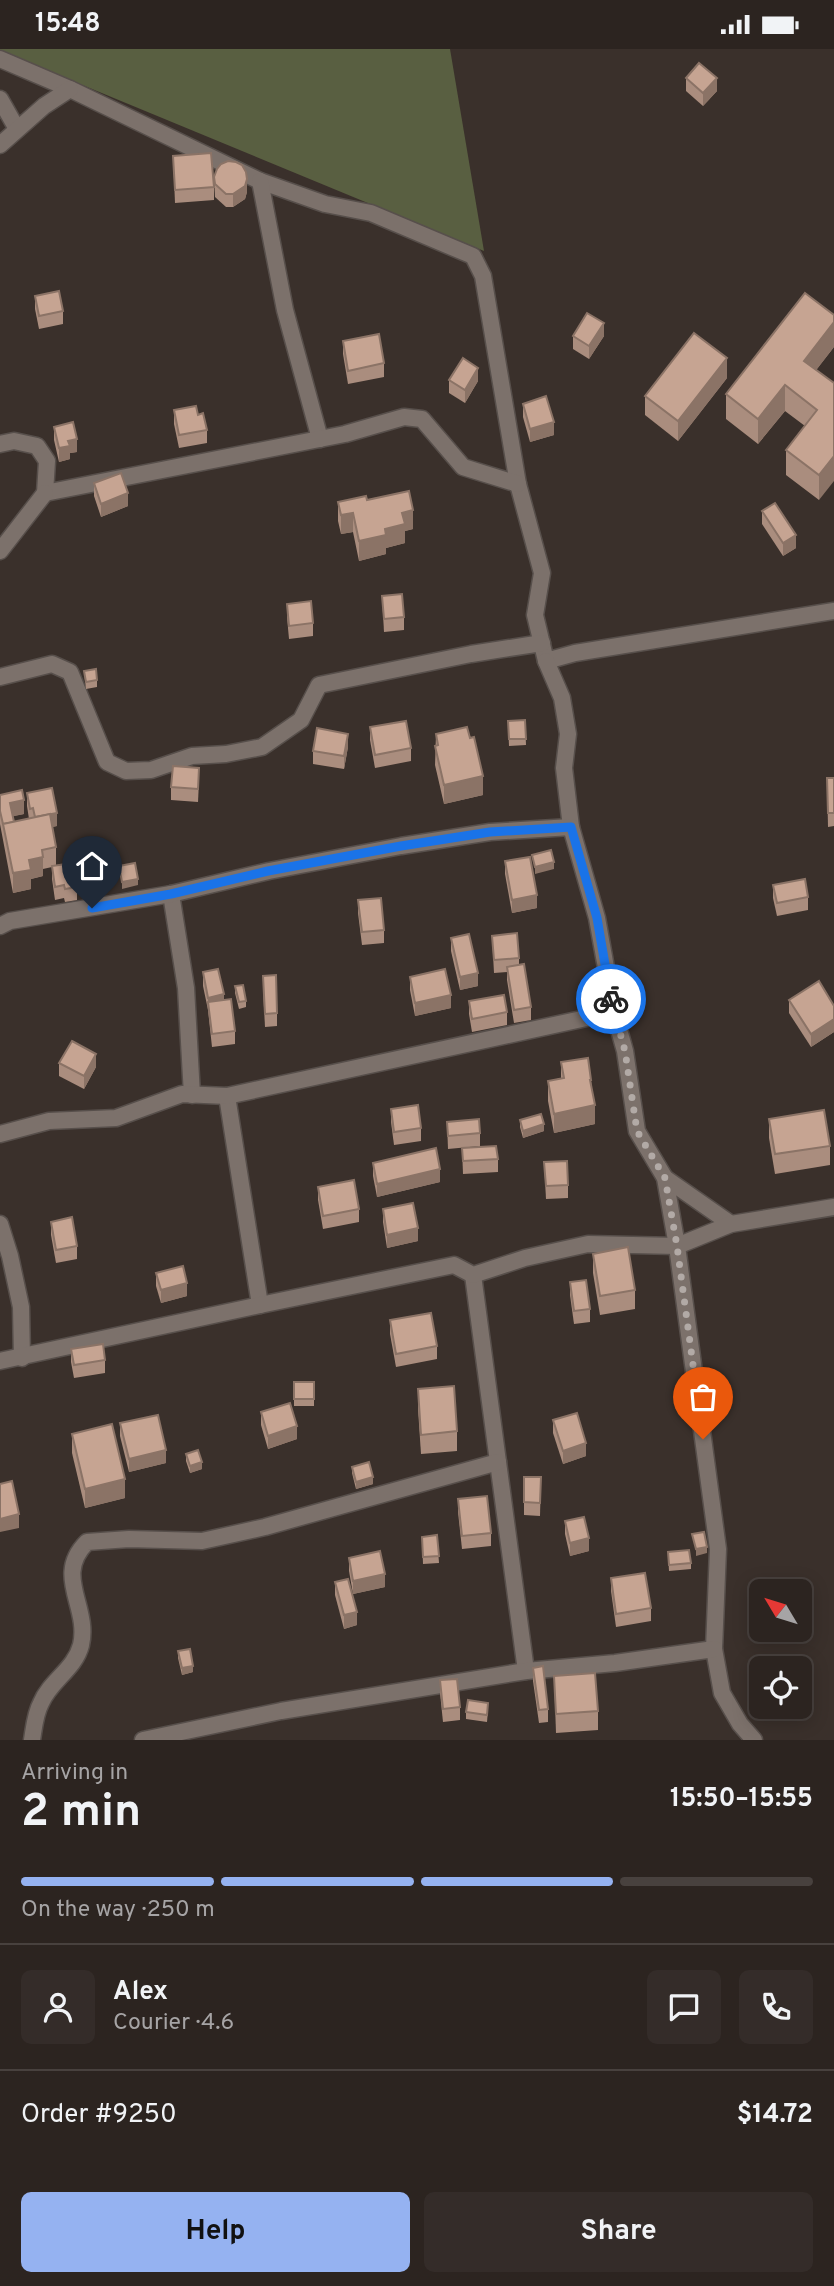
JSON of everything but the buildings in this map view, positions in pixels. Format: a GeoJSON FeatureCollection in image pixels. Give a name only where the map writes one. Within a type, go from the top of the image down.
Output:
{"type":"FeatureCollection","features":[{"type":"Feature","properties":{"kind":"street"},"geometry":{"type":"LineString","coordinates":[[0,59],[70,89],[260,181],[324,204],[371,213],[473,256],[483,276],[518,484],[542,573],[535,615],[546,661],[562,698],[568,734],[564,768],[571,827],[597,918],[614,1012],[625,1051],[637,1131],[665,1178],[677,1246],[718,1549],[713,1649],[722,1693],[740,1724],[754,1740]]}},
{"type":"Feature","properties":{"kind":"street"},"geometry":{"type":"LineString","coordinates":[[0,145],[44,106],[70,89]]}},
{"type":"Feature","properties":{"kind":"street"},"geometry":{"type":"LineString","coordinates":[[0,99],[17,129]]}},
{"type":"Feature","properties":{"kind":"street"},"geometry":{"type":"LineString","coordinates":[[260,181],[285,310],[320,439]]}},
{"type":"Feature","properties":{"kind":"street"},"geometry":{"type":"LineString","coordinates":[[46,493],[320,439],[404,417],[422,419],[463,467],[480,470],[518,484]]}},
{"type":"Feature","properties":{"kind":"street"},"geometry":{"type":"LineString","coordinates":[[0,444],[14,441],[37,446],[47,461],[46,493],[0,551]]}},
{"type":"Feature","properties":{"kind":"street"},"geometry":{"type":"LineString","coordinates":[[546,661],[575,653],[834,611]]}},
{"type":"Feature","properties":{"kind":"street"},"geometry":{"type":"LineString","coordinates":[[0,677],[52,664],[70,672],[107,762],[126,771],[151,769],[192,756],[226,754],[262,747],[301,719],[319,685],[471,654],[542,643]]}},
{"type":"Feature","properties":{"kind":"street"},"geometry":{"type":"LineString","coordinates":[[0,926],[10,921],[171,894],[268,871],[401,846],[490,832],[571,827]]}},
{"type":"Feature","properties":{"kind":"street"},"geometry":{"type":"LineString","coordinates":[[171,894],[186,988],[192,1095]]}},
{"type":"Feature","properties":{"kind":"street"},"geometry":{"type":"LineString","coordinates":[[0,1134],[49,1121],[116,1118],[182,1094],[227,1096],[614,1012]]}},
{"type":"Feature","properties":{"kind":"street"},"geometry":{"type":"LineString","coordinates":[[227,1096],[260,1304]]}},
{"type":"Feature","properties":{"kind":"street"},"geometry":{"type":"LineString","coordinates":[[665,1178],[731,1224]]}},
{"type":"Feature","properties":{"kind":"street"},"geometry":{"type":"LineString","coordinates":[[0,1361],[454,1265],[473,1275],[524,1258],[588,1244],[677,1246],[731,1224],[834,1207]]}},
{"type":"Feature","properties":{"kind":"street"},"geometry":{"type":"LineString","coordinates":[[0,1224],[21,1307],[22,1357]]}},
{"type":"Feature","properties":{"kind":"street"},"geometry":{"type":"LineString","coordinates":[[473,1275],[526,1671]]}},
{"type":"Feature","properties":{"kind":"street"},"geometry":{"type":"LineString","coordinates":[[32,1740],[41,1701],[69,1668],[81,1643],[82,1623],[71,1571],[72,1561],[87,1542],[129,1539],[202,1541],[265,1528],[498,1462]]}},
{"type":"Feature","properties":{"kind":"street"},"geometry":{"type":"LineString","coordinates":[[143,1740],[281,1711],[526,1671],[615,1663],[713,1649]]}},
{"type":"Feature","properties":{"kind":"green space"},"geometry":{"type":"Polygon","coordinates":[[[450,49],[484,251],[0,51],[450,49]]]}},
{"type":"Feature","properties":{"kind":"way so far"},"geometry":{"type":"LineString","coordinates":[[611,999],[625,1051],[637,1131],[665,1178],[703,1439]]}},
{"type":"Feature","properties":{"kind":"route"},"geometry":{"type":"LineString","coordinates":[[92,908],[401,846],[490,832],[571,827],[597,918],[611,999]]}}]}
